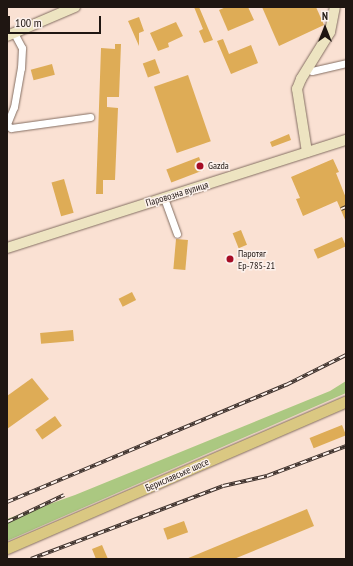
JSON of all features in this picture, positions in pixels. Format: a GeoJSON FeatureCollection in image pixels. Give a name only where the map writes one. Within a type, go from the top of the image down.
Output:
{"type":"FeatureCollection","features":[{"type":"Feature","properties":{"kind":"main road"},"geometry":{"type":"LineString","coordinates":[[11,34],[75,7]]}},
{"type":"Feature","properties":{"kind":"main road"},"geometry":{"type":"LineString","coordinates":[[307,152],[297,89],[330,32],[335,7]]}},
{"type":"Feature","properties":{"kind":"main road","name":"Паровозна вулиця"},"geometry":{"type":"LineString","coordinates":[[7,248],[346,140]]}},
{"type":"Feature","properties":{"kind":"main road","name":"Бериславське шосе"},"geometry":{"type":"LineString","coordinates":[[7,548],[346,401]]}},
{"type":"Feature","properties":{"kind":"street"},"geometry":{"type":"LineString","coordinates":[[11,34],[22,48],[21,68],[14,108],[7,124],[11,128],[90,117]]}},
{"type":"Feature","properties":{"kind":"street"},"geometry":{"type":"LineString","coordinates":[[308,69],[312,71],[346,63]]}},
{"type":"Feature","properties":{"kind":"street"},"geometry":{"type":"LineString","coordinates":[[164,198],[177,234]]}},
{"type":"Feature","properties":{"kind":"green space"},"geometry":{"type":"Polygon","coordinates":[[[346,381],[346,393],[7,541],[7,519],[75,495],[330,391],[346,381]]]}},
{"type":"Feature","properties":{"kind":"building"},"geometry":{"type":"Polygon","coordinates":[[[194,7],[199,7],[213,40],[204,43],[199,31],[203,29],[194,7]]]}},
{"type":"Feature","properties":{"kind":"building"},"geometry":{"type":"Polygon","coordinates":[[[226,7],[248,7],[254,20],[228,31],[219,10],[226,7]]]}},
{"type":"Feature","properties":{"kind":"building"},"geometry":{"type":"Polygon","coordinates":[[[262,7],[316,7],[324,25],[279,46],[262,7]]]}},
{"type":"Feature","properties":{"kind":"building"},"geometry":{"type":"Polygon","coordinates":[[[139,17],[144,31],[139,33],[139,46],[128,21],[139,17]]]}},
{"type":"Feature","properties":{"kind":"building"},"geometry":{"type":"Polygon","coordinates":[[[176,22],[183,36],[168,43],[169,47],[158,51],[150,33],[176,22]]]}},
{"type":"Feature","properties":{"kind":"building"},"geometry":{"type":"Polygon","coordinates":[[[223,39],[229,54],[251,45],[258,63],[231,74],[217,41],[223,39]]]}},
{"type":"Feature","properties":{"kind":"building"},"geometry":{"type":"Polygon","coordinates":[[[115,44],[121,44],[119,97],[107,97],[107,107],[118,108],[115,180],[103,180],[103,194],[96,194],[101,48],[115,49],[115,44]]]}},
{"type":"Feature","properties":{"kind":"building"},"geometry":{"type":"Polygon","coordinates":[[[155,59],[160,73],[148,78],[143,63],[155,59]]]}},
{"type":"Feature","properties":{"kind":"building"},"geometry":{"type":"Polygon","coordinates":[[[52,64],[55,75],[34,80],[31,70],[52,64]]]}},
{"type":"Feature","properties":{"kind":"building"},"geometry":{"type":"Polygon","coordinates":[[[188,75],[211,141],[177,153],[154,87],[188,75]]]}},
{"type":"Feature","properties":{"kind":"building"},"geometry":{"type":"Polygon","coordinates":[[[289,134],[291,140],[272,147],[270,142],[289,134]]]}},
{"type":"Feature","properties":{"kind":"building"},"geometry":{"type":"Polygon","coordinates":[[[199,157],[204,170],[171,183],[166,170],[199,157]]]}},
{"type":"Feature","properties":{"kind":"building"},"geometry":{"type":"Polygon","coordinates":[[[333,159],[339,172],[336,173],[346,198],[346,222],[337,201],[303,216],[296,199],[300,198],[291,177],[333,159]]]}},
{"type":"Feature","properties":{"kind":"building"},"geometry":{"type":"Polygon","coordinates":[[[64,179],[74,213],[61,216],[52,183],[64,179]]]}},
{"type":"Feature","properties":{"kind":"building"},"geometry":{"type":"Polygon","coordinates":[[[241,230],[247,245],[239,248],[233,233],[241,230]]]}},
{"type":"Feature","properties":{"kind":"building"},"geometry":{"type":"Polygon","coordinates":[[[342,237],[346,246],[318,259],[314,250],[342,237]]]}},
{"type":"Feature","properties":{"kind":"building"},"geometry":{"type":"Polygon","coordinates":[[[176,239],[188,240],[185,270],[173,269],[176,239]]]}},
{"type":"Feature","properties":{"kind":"building"},"geometry":{"type":"Polygon","coordinates":[[[132,292],[136,300],[123,307],[119,299],[132,292]]]}},
{"type":"Feature","properties":{"kind":"building"},"geometry":{"type":"Polygon","coordinates":[[[73,330],[74,341],[41,344],[40,333],[73,330]]]}},
{"type":"Feature","properties":{"kind":"building"},"geometry":{"type":"Polygon","coordinates":[[[32,378],[49,399],[7,429],[7,396],[32,378]]]}},
{"type":"Feature","properties":{"kind":"building"},"geometry":{"type":"Polygon","coordinates":[[[55,416],[62,426],[42,440],[35,430],[55,416]]]}},
{"type":"Feature","properties":{"kind":"building"},"geometry":{"type":"Polygon","coordinates":[[[342,425],[346,435],[314,448],[310,438],[342,425]]]}},
{"type":"Feature","properties":{"kind":"building"},"geometry":{"type":"Polygon","coordinates":[[[307,509],[314,526],[234,559],[186,559],[307,509]]]}},
{"type":"Feature","properties":{"kind":"building"},"geometry":{"type":"Polygon","coordinates":[[[184,521],[188,532],[167,540],[163,529],[184,521]]]}},
{"type":"Feature","properties":{"kind":"building"},"geometry":{"type":"Polygon","coordinates":[[[102,545],[108,559],[96,559],[92,549],[102,545]]]}},
{"type":"Feature","properties":{"kind":"railway"},"geometry":{"type":"LineString","coordinates":[[341,209],[346,207]]}},
{"type":"Feature","properties":{"kind":"railway"},"geometry":{"type":"LineString","coordinates":[[7,502],[286,385],[346,355]]}},
{"type":"Feature","properties":{"kind":"railway"},"geometry":{"type":"LineString","coordinates":[[31,559],[223,486],[267,476],[346,446]]}},
{"type":"Feature","properties":{"kind":"railway"},"geometry":{"type":"LineString","coordinates":[[7,522],[64,495]]}},
{"type":"Feature","properties":{"kind":"place","name":"Gazda"},"geometry":{"type":"Point","coordinates":[200,166]}},
{"type":"Feature","properties":{"kind":"place","name":"Паротяг Ер-785-21"},"geometry":{"type":"Point","coordinates":[230,259]}}]}
